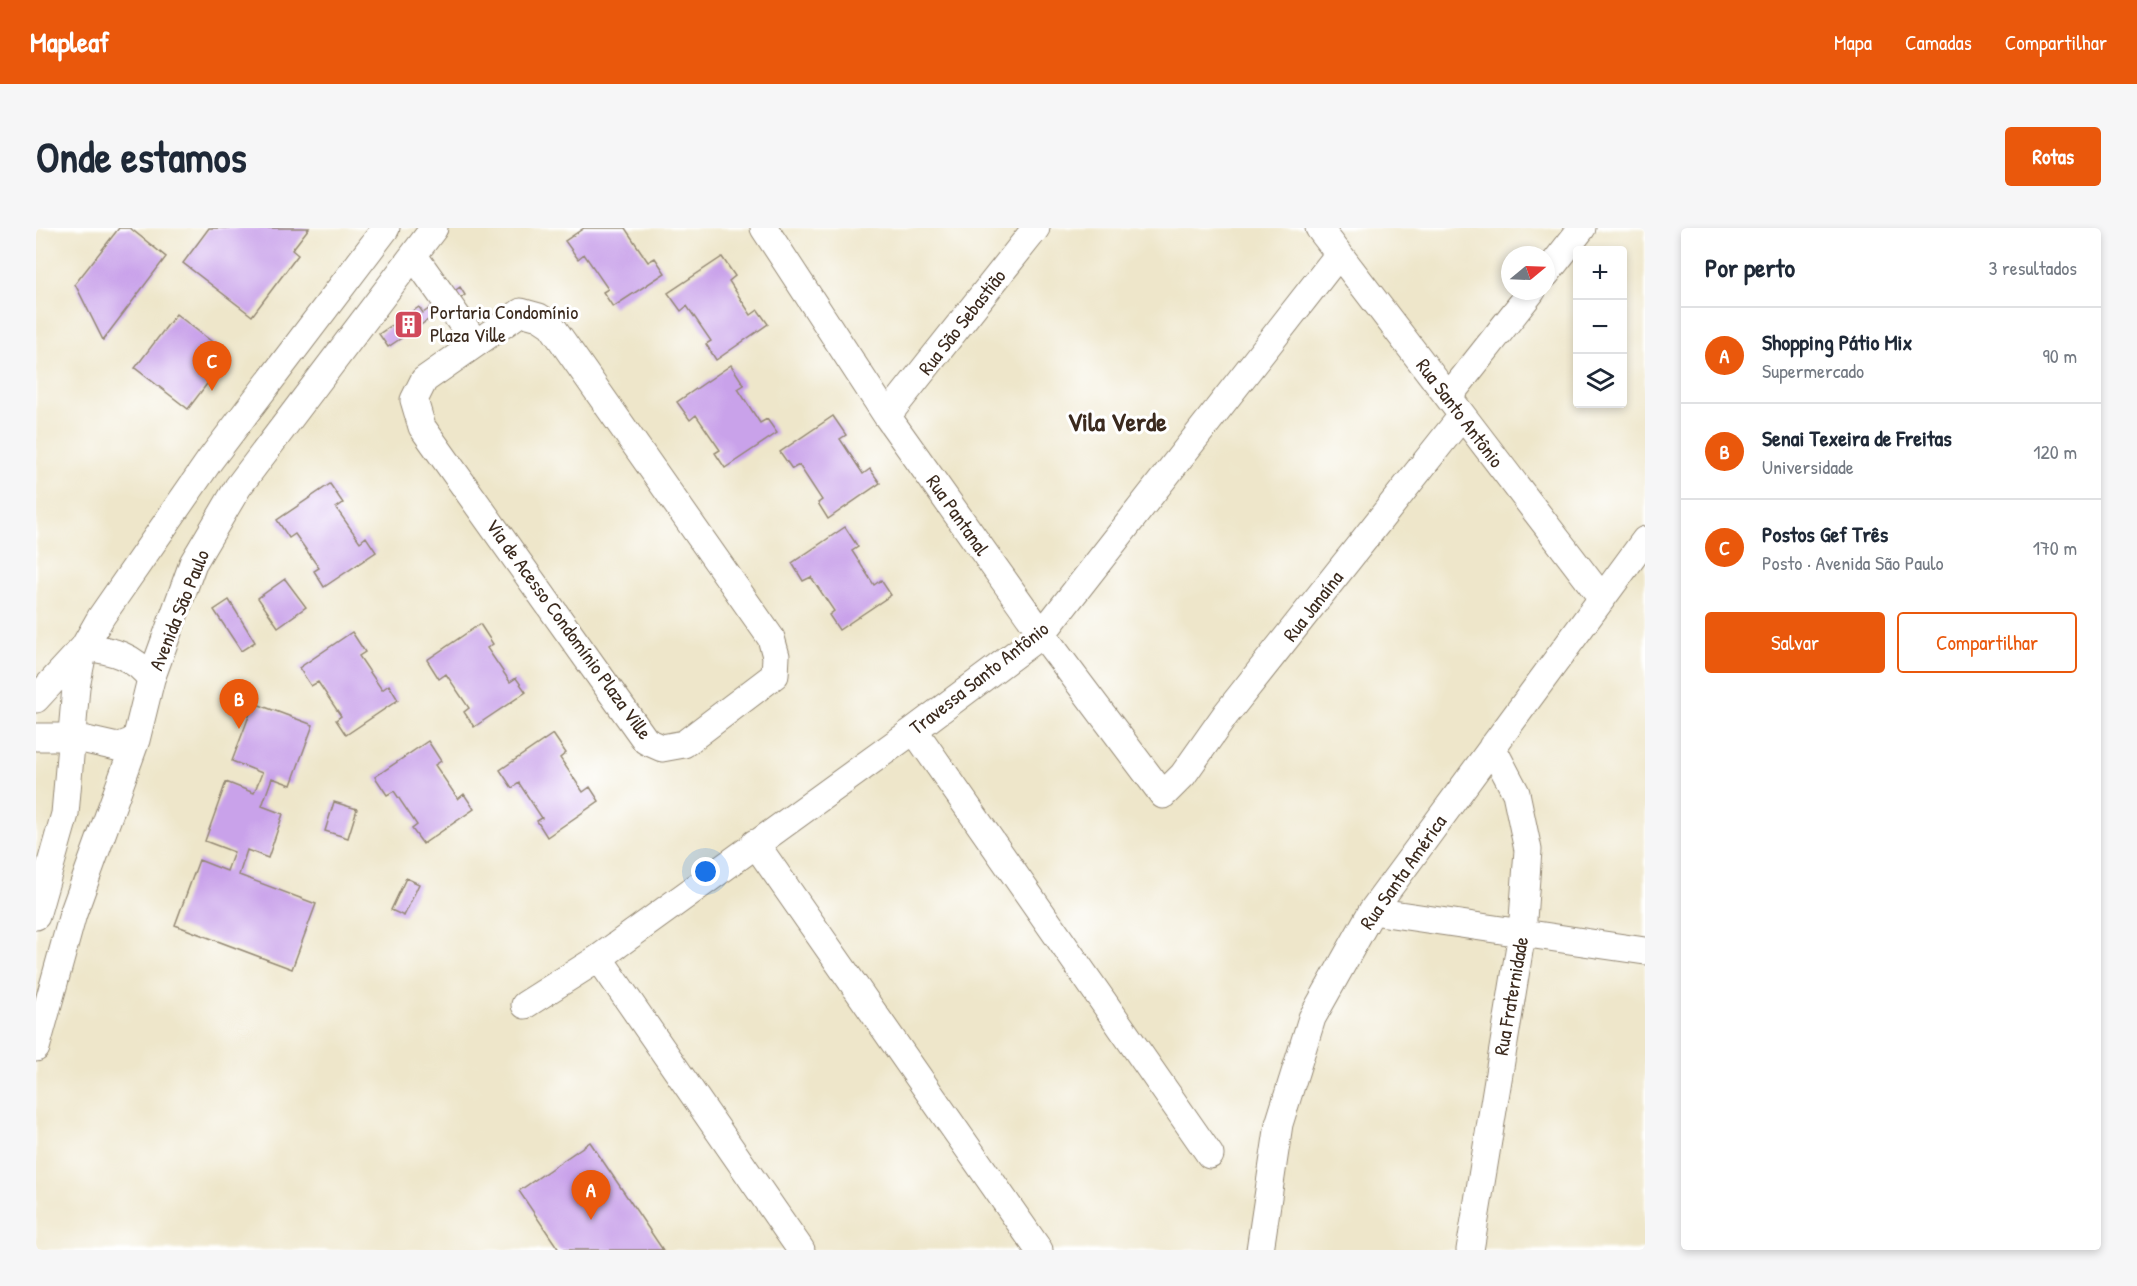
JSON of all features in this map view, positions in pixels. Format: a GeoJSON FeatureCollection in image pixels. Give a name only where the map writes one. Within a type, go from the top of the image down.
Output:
{"type":"FeatureCollection","features":[{"type":"Feature","properties":{"kind":"street"},"geometry":{"type":"LineString","coordinates":[[36,699],[84,647],[101,617],[210,460],[286,363],[386,228]]}},
{"type":"Feature","properties":{"kind":"street","name":"Avenida São Paulo"},"geometry":{"type":"LineString","coordinates":[[36,1048],[73,914],[136,740],[151,679],[193,563],[238,487],[434,228]]}},
{"type":"Feature","properties":{"kind":"street","name":"Rua Pantanal"},"geometry":{"type":"LineString","coordinates":[[764,228],[888,416],[1042,634],[1162,795]]}},
{"type":"Feature","properties":{"kind":"street","name":"Rua São Sebastião"},"geometry":{"type":"LineString","coordinates":[[888,416],[1036,228]]}},
{"type":"Feature","properties":{"kind":"street","name":"Rua Santo Antônio"},"geometry":{"type":"LineString","coordinates":[[1319,228],[1602,598]]}},
{"type":"Feature","properties":{"kind":"street"},"geometry":{"type":"LineString","coordinates":[[1555,262],[1582,228]]}},
{"type":"Feature","properties":{"kind":"street","name":"Travessa Santo Antônio"},"geometry":{"type":"LineString","coordinates":[[525,1005],[599,958],[914,730],[1042,634],[1339,254]]}},
{"type":"Feature","properties":{"kind":"street"},"geometry":{"type":"LineString","coordinates":[[414,256],[475,342]]}},
{"type":"Feature","properties":{"kind":"street","name":"Rua Janaína"},"geometry":{"type":"LineString","coordinates":[[1162,795],[1183,775],[1455,406],[1526,300]]}},
{"type":"Feature","properties":{"kind":"street","name":"Via de Acesso Condomínio Plaza Ville"},"geometry":{"type":"LineString","coordinates":[[521,312],[539,317],[551,325],[771,638],[776,656],[775,675],[684,744],[662,748],[646,741],[422,427],[414,400],[424,380],[475,342],[521,312]]}},
{"type":"Feature","properties":{"kind":"street","name":"Rua Santa América"},"geometry":{"type":"LineString","coordinates":[[1260,1250],[1279,1124],[1312,1018],[1372,911],[1645,540]]}},
{"type":"Feature","properties":{"kind":"street"},"geometry":{"type":"LineString","coordinates":[[84,647],[120,654],[144,668],[151,679]]}},
{"type":"Feature","properties":{"kind":"street"},"geometry":{"type":"LineString","coordinates":[[36,916],[64,814],[76,687],[84,647]]}},
{"type":"Feature","properties":{"kind":"street"},"geometry":{"type":"LineString","coordinates":[[914,730],[1210,1155]]}},
{"type":"Feature","properties":{"kind":"street"},"geometry":{"type":"LineString","coordinates":[[36,737],[73,737],[117,747],[136,740]]}},
{"type":"Feature","properties":{"kind":"street","name":"Rua Fraternidade"},"geometry":{"type":"LineString","coordinates":[[1470,1250],[1522,933],[1528,850],[1524,821],[1516,793],[1492,747]]}},
{"type":"Feature","properties":{"kind":"street"},"geometry":{"type":"LineString","coordinates":[[755,843],[1039,1250]]}},
{"type":"Feature","properties":{"kind":"street"},"geometry":{"type":"LineString","coordinates":[[1372,911],[1645,951]]}},
{"type":"Feature","properties":{"kind":"street"},"geometry":{"type":"LineString","coordinates":[[599,958],[801,1250]]}},
{"type":"Feature","properties":{"kind":"building"},"geometry":{"type":"Polygon","coordinates":[[[119,228],[130,228],[166,257],[103,340],[75,284],[119,228]]]}},
{"type":"Feature","properties":{"kind":"building"},"geometry":{"type":"Polygon","coordinates":[[[209,228],[309,228],[292,250],[298,255],[252,316],[183,263],[209,228]]]}},
{"type":"Feature","properties":{"kind":"building"},"geometry":{"type":"Polygon","coordinates":[[[584,228],[625,228],[648,262],[655,258],[665,273],[613,307],[603,292],[608,289],[584,254],[578,259],[565,241],[584,228]]]}},
{"type":"Feature","properties":{"kind":"building"},"geometry":{"type":"Polygon","coordinates":[[[722,257],[735,276],[729,281],[751,315],[758,310],[768,324],[716,360],[706,344],[711,341],[687,306],[681,311],[668,293],[722,257]]]}},
{"type":"Feature","properties":{"kind":"building","name":"Portaria Condomínio Plaza Ville"},"geometry":{"type":"Polygon","coordinates":[[[460,287],[465,295],[388,347],[379,334],[419,307],[423,313],[460,287]]]}},
{"type":"Feature","properties":{"kind":"building"},"geometry":{"type":"Polygon","coordinates":[[[176,314],[229,355],[188,409],[135,368],[176,314]]]}},
{"type":"Feature","properties":{"kind":"building"},"geometry":{"type":"Polygon","coordinates":[[[731,365],[744,385],[738,389],[760,423],[767,419],[777,433],[725,468],[715,453],[720,450],[696,415],[690,420],[677,402],[731,365]]]}},
{"type":"Feature","properties":{"kind":"building"},"geometry":{"type":"Polygon","coordinates":[[[833,416],[846,435],[840,439],[863,474],[870,469],[880,483],[828,519],[818,503],[822,500],[799,465],[792,469],[780,452],[833,416]]]}},
{"type":"Feature","properties":{"kind":"building"},"geometry":{"type":"Polygon","coordinates":[[[330,484],[343,503],[336,508],[360,542],[366,537],[376,552],[324,587],[314,571],[319,568],[295,534],[289,538],[277,520],[330,484]]]}},
{"type":"Feature","properties":{"kind":"building"},"geometry":{"type":"Polygon","coordinates":[[[845,527],[858,547],[852,551],[874,585],[881,580],[891,595],[839,630],[829,615],[834,611],[811,577],[803,581],[792,563],[845,527]]]}},
{"type":"Feature","properties":{"kind":"building"},"geometry":{"type":"Polygon","coordinates":[[[285,579],[306,607],[278,627],[258,598],[285,579]]]}},
{"type":"Feature","properties":{"kind":"building"},"geometry":{"type":"Polygon","coordinates":[[[229,600],[255,642],[241,651],[214,610],[229,600]]]}},
{"type":"Feature","properties":{"kind":"building"},"geometry":{"type":"Polygon","coordinates":[[[480,624],[493,644],[487,648],[510,682],[516,678],[526,692],[474,727],[464,712],[469,708],[446,674],[439,679],[427,660],[480,624]]]}},
{"type":"Feature","properties":{"kind":"building"},"geometry":{"type":"Polygon","coordinates":[[[352,632],[365,652],[359,656],[382,690],[389,685],[398,700],[346,735],[336,720],[341,716],[318,682],[311,686],[299,668],[352,632]]]}},
{"type":"Feature","properties":{"kind":"building"},"geometry":{"type":"Polygon","coordinates":[[[254,703],[313,725],[291,785],[272,778],[262,806],[283,814],[268,858],[247,850],[239,875],[316,904],[292,969],[175,925],[199,860],[227,871],[234,852],[205,841],[226,782],[254,793],[262,773],[232,761],[254,703]]]}},
{"type":"Feature","properties":{"kind":"building"},"geometry":{"type":"Polygon","coordinates":[[[553,734],[566,753],[560,758],[583,792],[590,787],[599,801],[547,837],[537,821],[542,818],[519,783],[512,788],[500,770],[553,734]]]}},
{"type":"Feature","properties":{"kind":"building"},"geometry":{"type":"Polygon","coordinates":[[[428,741],[441,761],[435,765],[458,799],[464,794],[474,809],[423,844],[412,829],[417,825],[394,791],[387,795],[375,777],[428,741]]]}},
{"type":"Feature","properties":{"kind":"building"},"geometry":{"type":"Polygon","coordinates":[[[334,802],[357,809],[348,838],[325,831],[334,802]]]}},
{"type":"Feature","properties":{"kind":"building"},"geometry":{"type":"Polygon","coordinates":[[[406,878],[419,884],[404,916],[391,910],[406,878]]]}},
{"type":"Feature","properties":{"kind":"building"},"geometry":{"type":"Polygon","coordinates":[[[590,1142],[663,1250],[559,1250],[519,1191],[590,1142]]]}},
{"type":"Feature","properties":{"kind":"place","name":"Portaria Condomínio Plaza Ville"},"geometry":{"type":"Point","coordinates":[409,324]}},
{"type":"Feature","properties":{"kind":"place","name":"Postos Gef Três"},"geometry":{"type":"Point","coordinates":[212,391]}},
{"type":"Feature","properties":{"kind":"place","name":"Senai Texeira de Freitas"},"geometry":{"type":"Point","coordinates":[239,729]}},
{"type":"Feature","properties":{"kind":"place","name":"Shopping Pátio Mix"},"geometry":{"type":"Point","coordinates":[591,1220]}},
{"type":"Feature","properties":{"kind":"district","name":"Vila Verde"},"geometry":{"type":"Point","coordinates":[1117,422]}}]}
